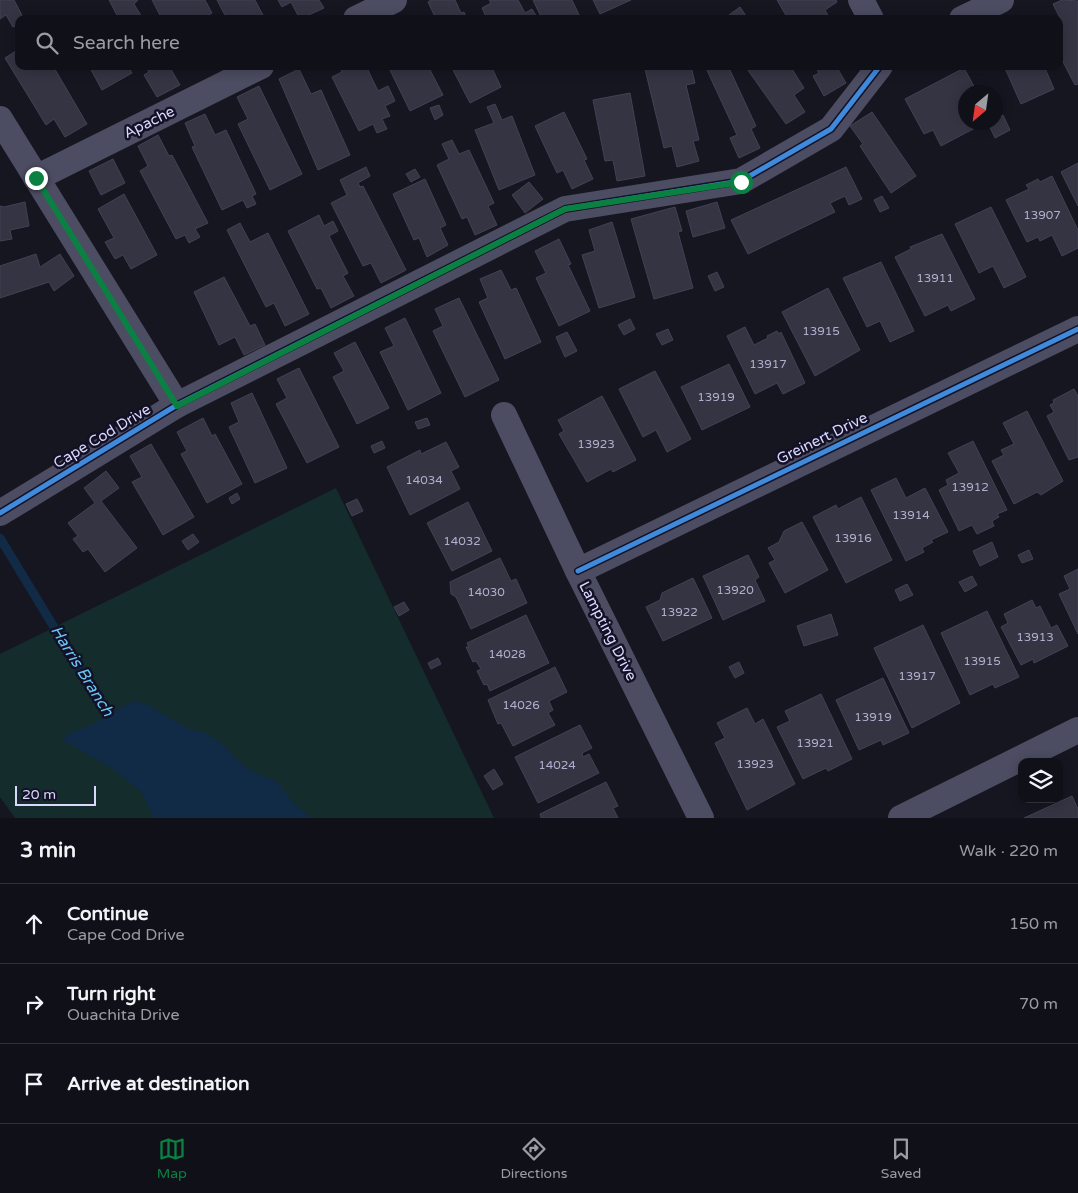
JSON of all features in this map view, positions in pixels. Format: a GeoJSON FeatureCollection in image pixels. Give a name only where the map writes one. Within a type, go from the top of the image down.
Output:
{"type":"FeatureCollection","features":[{"type":"Feature","properties":{"kind":"street"},"geometry":{"type":"LineString","coordinates":[[364,15],[394,0]]}},
{"type":"Feature","properties":{"kind":"street"},"geometry":{"type":"LineString","coordinates":[[861,0],[870,15]]}},
{"type":"Feature","properties":{"kind":"street"},"geometry":{"type":"LineString","coordinates":[[970,15],[1001,0]]}},
{"type":"Feature","properties":{"kind":"street","name":"Apache"},"geometry":{"type":"LineString","coordinates":[[36,178],[253,70]]}},
{"type":"Feature","properties":{"kind":"street","name":"Cape Cod Drive"},"geometry":{"type":"LineString","coordinates":[[4,510],[177,406],[565,209],[741,182],[831,129],[877,70]]}},
{"type":"Feature","properties":{"kind":"street"},"geometry":{"type":"LineString","coordinates":[[0,119],[177,406]]}},
{"type":"Feature","properties":{"kind":"street","name":"Greinert Drive"},"geometry":{"type":"LineString","coordinates":[[578,570],[1078,329]]}},
{"type":"Feature","properties":{"kind":"street","name":"Lampting Drive"},"geometry":{"type":"LineString","coordinates":[[504,415],[578,570],[701,818]]}},
{"type":"Feature","properties":{"kind":"street"},"geometry":{"type":"LineString","coordinates":[[901,818],[1078,730]]}},
{"type":"Feature","properties":{"kind":"green space"},"geometry":{"type":"Polygon","coordinates":[[[336,488],[494,818],[15,818],[0,797],[0,654],[336,488]]]}},
{"type":"Feature","properties":{"kind":"water"},"geometry":{"type":"Polygon","coordinates":[[[133,701],[148,705],[187,728],[205,733],[221,743],[246,768],[279,783],[292,802],[312,818],[157,818],[152,814],[141,792],[115,770],[63,740],[67,734],[89,726],[133,701]]]}},
{"type":"Feature","properties":{"kind":"building"},"geometry":{"type":"Polygon","coordinates":[[[0,0],[14,0],[22,15],[15,15],[15,26],[13,27],[6,15],[0,19],[0,0]]]}},
{"type":"Feature","properties":{"kind":"building"},"geometry":{"type":"Polygon","coordinates":[[[109,0],[138,0],[134,4],[141,15],[117,15],[109,0]]]}},
{"type":"Feature","properties":{"kind":"building"},"geometry":{"type":"Polygon","coordinates":[[[152,0],[205,0],[212,13],[209,15],[160,15],[152,0]]]}},
{"type":"Feature","properties":{"kind":"building"},"geometry":{"type":"Polygon","coordinates":[[[217,0],[255,0],[263,15],[225,15],[217,0]]]}},
{"type":"Feature","properties":{"kind":"building"},"geometry":{"type":"Polygon","coordinates":[[[278,0],[319,0],[324,8],[309,15],[298,15],[291,2],[282,7],[278,0]]]}},
{"type":"Feature","properties":{"kind":"building"},"geometry":{"type":"Polygon","coordinates":[[[431,0],[455,0],[461,13],[464,12],[465,15],[434,15],[428,2],[431,0]]]}},
{"type":"Feature","properties":{"kind":"building"},"geometry":{"type":"Polygon","coordinates":[[[489,0],[518,0],[525,13],[532,9],[536,15],[485,15],[482,8],[491,3],[489,0]]]}},
{"type":"Feature","properties":{"kind":"building"},"geometry":{"type":"Polygon","coordinates":[[[533,0],[572,0],[579,15],[540,15],[533,0]]]}},
{"type":"Feature","properties":{"kind":"building"},"geometry":{"type":"Polygon","coordinates":[[[593,0],[631,0],[600,14],[593,0]]]}},
{"type":"Feature","properties":{"kind":"building"},"geometry":{"type":"Polygon","coordinates":[[[777,0],[836,0],[837,2],[825,10],[828,15],[786,15],[777,0]]]}},
{"type":"Feature","properties":{"kind":"building"},"geometry":{"type":"Polygon","coordinates":[[[1062,0],[1078,1],[1078,84],[1075,85],[1063,62],[1063,15],[1058,15],[1053,4],[1062,0]]]}},
{"type":"Feature","properties":{"kind":"building"},"geometry":{"type":"Polygon","coordinates":[[[740,7],[745,15],[729,15],[740,7]]]}},
{"type":"Feature","properties":{"kind":"building"},"geometry":{"type":"Polygon","coordinates":[[[15,52],[15,70],[55,70],[87,124],[65,137],[54,119],[46,125],[5,58],[15,52]]]}},
{"type":"Feature","properties":{"kind":"building"},"geometry":{"type":"Polygon","coordinates":[[[91,70],[130,70],[132,73],[102,90],[91,70]]]}},
{"type":"Feature","properties":{"kind":"building"},"geometry":{"type":"Polygon","coordinates":[[[148,70],[171,70],[180,85],[157,97],[144,75],[149,72],[148,70]]]}},
{"type":"Feature","properties":{"kind":"building"},"geometry":{"type":"Polygon","coordinates":[[[299,70],[311,94],[321,90],[350,155],[318,170],[279,79],[299,70]]]}},
{"type":"Feature","properties":{"kind":"building"},"geometry":{"type":"Polygon","coordinates":[[[341,70],[368,70],[378,91],[388,86],[395,101],[385,106],[390,116],[382,119],[387,129],[377,133],[373,124],[359,131],[332,77],[342,72],[341,70]]]}},
{"type":"Feature","properties":{"kind":"building"},"geometry":{"type":"Polygon","coordinates":[[[390,70],[430,70],[443,95],[410,111],[390,70]]]}},
{"type":"Feature","properties":{"kind":"building"},"geometry":{"type":"Polygon","coordinates":[[[453,70],[493,70],[501,87],[470,103],[453,70]]]}},
{"type":"Feature","properties":{"kind":"building"},"geometry":{"type":"Polygon","coordinates":[[[645,70],[692,70],[695,83],[686,85],[699,140],[693,141],[699,161],[677,167],[672,146],[664,148],[645,70]]]}},
{"type":"Feature","properties":{"kind":"building"},"geometry":{"type":"Polygon","coordinates":[[[707,70],[730,70],[756,126],[751,129],[760,148],[739,158],[730,138],[737,135],[707,70]]]}},
{"type":"Feature","properties":{"kind":"building"},"geometry":{"type":"Polygon","coordinates":[[[748,70],[793,70],[804,88],[794,95],[805,112],[786,124],[748,70]]]}},
{"type":"Feature","properties":{"kind":"building"},"geometry":{"type":"Polygon","coordinates":[[[817,70],[838,70],[846,83],[824,96],[813,76],[819,73],[817,70]]]}},
{"type":"Feature","properties":{"kind":"building"},"geometry":{"type":"Polygon","coordinates":[[[960,70],[965,70],[973,85],[958,85],[958,130],[971,130],[941,146],[933,130],[924,134],[905,99],[960,70]]]}},
{"type":"Feature","properties":{"kind":"building"},"geometry":{"type":"Polygon","coordinates":[[[1006,70],[1046,70],[1054,89],[1021,104],[1006,70]]]}},
{"type":"Feature","properties":{"kind":"building"},"geometry":{"type":"Polygon","coordinates":[[[259,86],[302,174],[270,190],[238,124],[248,119],[237,97],[259,86]]]}},
{"type":"Feature","properties":{"kind":"building"},"geometry":{"type":"Polygon","coordinates":[[[630,93],[645,176],[617,181],[613,160],[605,161],[593,100],[630,93]]]}},
{"type":"Feature","properties":{"kind":"building"},"geometry":{"type":"Polygon","coordinates":[[[495,104],[502,120],[512,116],[535,175],[499,190],[475,130],[494,123],[487,107],[495,104]]]}},
{"type":"Feature","properties":{"kind":"building"},"geometry":{"type":"Polygon","coordinates":[[[439,105],[443,115],[435,120],[430,108],[439,105]]]}},
{"type":"Feature","properties":{"kind":"building"},"geometry":{"type":"Polygon","coordinates":[[[564,112],[587,159],[584,160],[593,179],[572,189],[563,170],[557,173],[535,126],[564,112]]]}},
{"type":"Feature","properties":{"kind":"building"},"geometry":{"type":"Polygon","coordinates":[[[872,112],[916,176],[891,193],[860,146],[863,144],[850,126],[872,112]]]}},
{"type":"Feature","properties":{"kind":"building"},"geometry":{"type":"Polygon","coordinates":[[[205,114],[215,135],[226,130],[256,194],[252,196],[256,204],[247,208],[243,200],[222,210],[192,147],[195,146],[185,123],[205,114]]]}},
{"type":"Feature","properties":{"kind":"building"},"geometry":{"type":"Polygon","coordinates":[[[1003,115],[1010,130],[995,138],[991,130],[1003,130],[1003,115]]]}},
{"type":"Feature","properties":{"kind":"building"},"geometry":{"type":"Polygon","coordinates":[[[158,135],[169,156],[172,155],[208,223],[195,229],[200,237],[189,243],[185,235],[176,239],[140,171],[148,166],[138,146],[158,135]]]}},
{"type":"Feature","properties":{"kind":"building"},"geometry":{"type":"Polygon","coordinates":[[[452,140],[459,154],[469,150],[494,203],[488,206],[497,225],[475,235],[467,217],[462,219],[437,165],[449,159],[442,144],[452,140]]]}},
{"type":"Feature","properties":{"kind":"building"},"geometry":{"type":"Polygon","coordinates":[[[113,159],[125,183],[101,195],[89,171],[113,159]]]}},
{"type":"Feature","properties":{"kind":"building"},"geometry":{"type":"Polygon","coordinates":[[[1078,163],[1078,206],[1061,172],[1078,163]]]}},
{"type":"Feature","properties":{"kind":"building"},"geometry":{"type":"Polygon","coordinates":[[[366,167],[370,176],[358,183],[360,187],[363,186],[406,270],[381,283],[371,263],[363,266],[331,203],[347,195],[340,180],[366,167]]]}},
{"type":"Feature","properties":{"kind":"building"},"geometry":{"type":"Polygon","coordinates":[[[846,167],[862,199],[849,205],[845,196],[830,203],[835,212],[748,254],[731,220],[846,167]]]}},
{"type":"Feature","properties":{"kind":"building"},"geometry":{"type":"Polygon","coordinates":[[[415,169],[420,177],[411,182],[406,174],[415,169]]]}},
{"type":"Feature","properties":{"kind":"building"},"geometry":{"type":"Polygon","coordinates":[[[1052,176],[1078,230],[1078,248],[1062,256],[1052,235],[1040,241],[1038,237],[1027,242],[1006,200],[1029,189],[1026,185],[1038,179],[1040,182],[1052,176]]]}},
{"type":"Feature","properties":{"kind":"building"},"geometry":{"type":"Polygon","coordinates":[[[425,179],[446,225],[440,228],[448,245],[427,257],[419,238],[414,240],[393,194],[425,179]]]}},
{"type":"Feature","properties":{"kind":"building"},"geometry":{"type":"Polygon","coordinates":[[[529,182],[543,199],[525,213],[512,195],[529,182]]]}},
{"type":"Feature","properties":{"kind":"building"},"geometry":{"type":"Polygon","coordinates":[[[124,194],[157,255],[131,269],[123,255],[115,259],[105,242],[114,238],[98,209],[124,194]]]}},
{"type":"Feature","properties":{"kind":"building"},"geometry":{"type":"Polygon","coordinates":[[[882,196],[889,208],[880,212],[874,200],[882,196]]]}},
{"type":"Feature","properties":{"kind":"building"},"geometry":{"type":"Polygon","coordinates":[[[25,202],[29,226],[10,230],[12,239],[0,241],[0,206],[4,207],[25,202]]]}},
{"type":"Feature","properties":{"kind":"building"},"geometry":{"type":"Polygon","coordinates":[[[717,202],[725,228],[693,237],[686,211],[717,202]]]}},
{"type":"Feature","properties":{"kind":"building"},"geometry":{"type":"Polygon","coordinates":[[[675,207],[682,231],[678,232],[693,288],[654,299],[631,219],[675,207]]]}},
{"type":"Feature","properties":{"kind":"building"},"geometry":{"type":"Polygon","coordinates":[[[991,207],[1026,277],[1004,288],[993,266],[979,273],[955,224],[991,207]]]}},
{"type":"Feature","properties":{"kind":"building"},"geometry":{"type":"Polygon","coordinates":[[[319,215],[324,226],[333,221],[338,231],[329,236],[348,273],[343,276],[354,296],[331,308],[321,288],[317,289],[288,231],[319,215]]]}},
{"type":"Feature","properties":{"kind":"building"},"geometry":{"type":"Polygon","coordinates":[[[612,222],[635,297],[599,308],[582,255],[595,251],[589,230],[612,222]]]}},
{"type":"Feature","properties":{"kind":"building"},"geometry":{"type":"Polygon","coordinates":[[[240,223],[250,242],[268,233],[309,314],[285,326],[274,303],[266,307],[227,230],[240,223]]]}},
{"type":"Feature","properties":{"kind":"building"},"geometry":{"type":"Polygon","coordinates":[[[942,234],[975,299],[951,311],[948,305],[925,316],[895,257],[911,249],[910,247],[942,234]]]}},
{"type":"Feature","properties":{"kind":"building"},"geometry":{"type":"Polygon","coordinates":[[[559,239],[571,264],[568,265],[590,311],[559,326],[536,278],[546,273],[535,251],[559,239]]]}},
{"type":"Feature","properties":{"kind":"building"},"geometry":{"type":"Polygon","coordinates":[[[36,254],[40,267],[60,254],[74,276],[54,291],[49,282],[0,298],[0,266],[36,254]]]}},
{"type":"Feature","properties":{"kind":"building"},"geometry":{"type":"Polygon","coordinates":[[[881,262],[914,331],[890,342],[880,321],[867,327],[843,278],[881,262]]]}},
{"type":"Feature","properties":{"kind":"building"},"geometry":{"type":"Polygon","coordinates":[[[501,270],[511,290],[516,288],[541,342],[505,359],[479,302],[488,298],[480,279],[501,270]]]}},
{"type":"Feature","properties":{"kind":"building"},"geometry":{"type":"Polygon","coordinates":[[[717,272],[724,287],[715,291],[708,276],[717,272]]]}},
{"type":"Feature","properties":{"kind":"building"},"geometry":{"type":"Polygon","coordinates":[[[224,277],[250,326],[255,324],[265,345],[244,355],[235,337],[219,345],[194,292],[224,277]]]}},
{"type":"Feature","properties":{"kind":"building"},"geometry":{"type":"Polygon","coordinates":[[[828,288],[860,350],[815,376],[782,312],[828,288]]]}},
{"type":"Feature","properties":{"kind":"building"},"geometry":{"type":"Polygon","coordinates":[[[459,298],[499,380],[465,397],[433,331],[443,326],[435,309],[459,298]]]}},
{"type":"Feature","properties":{"kind":"building"},"geometry":{"type":"Polygon","coordinates":[[[405,318],[441,393],[408,410],[380,352],[394,346],[385,328],[405,318]]]}},
{"type":"Feature","properties":{"kind":"building"},"geometry":{"type":"Polygon","coordinates":[[[630,319],[635,329],[624,335],[618,325],[630,319]]]}},
{"type":"Feature","properties":{"kind":"building"},"geometry":{"type":"Polygon","coordinates":[[[745,327],[754,345],[777,331],[779,334],[781,332],[805,383],[783,394],[777,383],[755,394],[727,336],[745,327]]]}},
{"type":"Feature","properties":{"kind":"building"},"geometry":{"type":"Polygon","coordinates":[[[668,329],[673,340],[662,345],[656,334],[668,329]]]}},
{"type":"Feature","properties":{"kind":"building"},"geometry":{"type":"Polygon","coordinates":[[[567,332],[577,351],[565,357],[556,337],[567,332]]]}},
{"type":"Feature","properties":{"kind":"building"},"geometry":{"type":"Polygon","coordinates":[[[355,342],[389,408],[357,424],[333,377],[344,371],[334,353],[355,342]]]}},
{"type":"Feature","properties":{"kind":"building"},"geometry":{"type":"Polygon","coordinates":[[[729,364],[750,407],[702,430],[681,387],[729,364]]]}},
{"type":"Feature","properties":{"kind":"building"},"geometry":{"type":"Polygon","coordinates":[[[299,368],[339,447],[307,463],[276,404],[287,398],[277,379],[299,368]]]}},
{"type":"Feature","properties":{"kind":"building"},"geometry":{"type":"Polygon","coordinates":[[[655,371],[691,439],[667,452],[656,430],[643,437],[619,389],[655,371]]]}},
{"type":"Feature","properties":{"kind":"building"},"geometry":{"type":"Polygon","coordinates":[[[1074,389],[1078,396],[1078,457],[1069,460],[1047,416],[1054,412],[1050,405],[1054,403],[1053,400],[1074,389]]]}},
{"type":"Feature","properties":{"kind":"building"},"geometry":{"type":"Polygon","coordinates":[[[252,393],[287,468],[255,483],[229,427],[239,422],[231,403],[252,393]]]}},
{"type":"Feature","properties":{"kind":"building"},"geometry":{"type":"Polygon","coordinates":[[[602,396],[636,460],[613,472],[611,469],[587,482],[559,434],[564,431],[558,420],[602,396]]]}},
{"type":"Feature","properties":{"kind":"building"},"geometry":{"type":"Polygon","coordinates":[[[1027,411],[1063,481],[1041,495],[1037,492],[1014,504],[992,461],[1004,455],[1001,450],[1014,444],[1003,423],[1027,411]]]}},
{"type":"Feature","properties":{"kind":"building"},"geometry":{"type":"Polygon","coordinates":[[[203,418],[212,436],[215,434],[242,484],[207,503],[181,454],[187,451],[177,432],[203,418]]]}},
{"type":"Feature","properties":{"kind":"building"},"geometry":{"type":"Polygon","coordinates":[[[427,418],[430,425],[418,429],[415,422],[427,418]]]}},
{"type":"Feature","properties":{"kind":"building"},"geometry":{"type":"Polygon","coordinates":[[[382,441],[385,448],[374,453],[371,446],[382,441]]]}},
{"type":"Feature","properties":{"kind":"building"},"geometry":{"type":"Polygon","coordinates":[[[973,441],[1007,510],[997,514],[999,517],[992,521],[994,526],[977,534],[972,525],[959,531],[939,490],[948,485],[946,480],[959,473],[948,453],[973,441]]]}},
{"type":"Feature","properties":{"kind":"building"},"geometry":{"type":"Polygon","coordinates":[[[446,442],[459,467],[451,471],[460,489],[410,515],[387,467],[420,450],[421,454],[446,442]]]}},
{"type":"Feature","properties":{"kind":"building"},"geometry":{"type":"Polygon","coordinates":[[[151,444],[194,517],[163,535],[132,482],[142,477],[130,456],[151,444]]]}},
{"type":"Feature","properties":{"kind":"building"},"geometry":{"type":"Polygon","coordinates":[[[106,471],[119,488],[101,501],[137,548],[105,572],[88,549],[83,552],[73,539],[78,536],[68,523],[95,503],[84,488],[106,471]]]}},
{"type":"Feature","properties":{"kind":"building"},"geometry":{"type":"Polygon","coordinates":[[[896,478],[906,498],[925,488],[948,532],[931,540],[933,542],[922,548],[924,552],[906,561],[871,490],[896,478]]]}},
{"type":"Feature","properties":{"kind":"building"},"geometry":{"type":"Polygon","coordinates":[[[237,493],[240,499],[232,504],[229,498],[237,493]]]}},
{"type":"Feature","properties":{"kind":"building"},"geometry":{"type":"Polygon","coordinates":[[[861,497],[892,560],[846,583],[813,517],[836,505],[838,509],[861,497]]]}},
{"type":"Feature","properties":{"kind":"building"},"geometry":{"type":"Polygon","coordinates":[[[357,499],[363,511],[352,516],[346,504],[357,499]]]}},
{"type":"Feature","properties":{"kind":"building"},"geometry":{"type":"Polygon","coordinates":[[[468,502],[492,551],[452,571],[427,523],[468,502]]]}},
{"type":"Feature","properties":{"kind":"building"},"geometry":{"type":"Polygon","coordinates":[[[802,522],[828,570],[785,593],[769,563],[775,560],[768,548],[779,542],[784,531],[802,522]]]}},
{"type":"Feature","properties":{"kind":"building"},"geometry":{"type":"Polygon","coordinates":[[[193,534],[199,542],[188,550],[182,541],[193,534]]]}},
{"type":"Feature","properties":{"kind":"building"},"geometry":{"type":"Polygon","coordinates":[[[992,542],[998,557],[980,566],[973,551],[992,542]]]}},
{"type":"Feature","properties":{"kind":"building"},"geometry":{"type":"Polygon","coordinates":[[[1029,550],[1033,559],[1022,563],[1018,555],[1029,550]]]}},
{"type":"Feature","properties":{"kind":"building"},"geometry":{"type":"Polygon","coordinates":[[[748,555],[759,577],[755,580],[765,601],[723,620],[703,576],[748,555]]]}},
{"type":"Feature","properties":{"kind":"building"},"geometry":{"type":"Polygon","coordinates":[[[500,558],[511,581],[516,579],[527,603],[471,629],[456,597],[451,594],[450,582],[500,558]]]}},
{"type":"Feature","properties":{"kind":"building"},"geometry":{"type":"Polygon","coordinates":[[[1078,569],[1078,634],[1059,594],[1070,589],[1064,576],[1078,569]]]}},
{"type":"Feature","properties":{"kind":"building"},"geometry":{"type":"Polygon","coordinates":[[[972,576],[977,585],[965,592],[959,582],[972,576]]]}},
{"type":"Feature","properties":{"kind":"building"},"geometry":{"type":"Polygon","coordinates":[[[693,578],[712,618],[663,641],[646,607],[660,600],[662,593],[693,578]]]}},
{"type":"Feature","properties":{"kind":"building"},"geometry":{"type":"Polygon","coordinates":[[[907,584],[913,595],[900,601],[895,590],[907,584]]]}},
{"type":"Feature","properties":{"kind":"building"},"geometry":{"type":"Polygon","coordinates":[[[1032,600],[1036,608],[1040,606],[1051,628],[1057,625],[1068,646],[1034,663],[1033,659],[1021,665],[1001,627],[1008,623],[1004,614],[1032,600]]]}},
{"type":"Feature","properties":{"kind":"building"},"geometry":{"type":"Polygon","coordinates":[[[404,602],[409,610],[399,616],[394,607],[404,602]]]}},
{"type":"Feature","properties":{"kind":"building"},"geometry":{"type":"Polygon","coordinates":[[[987,611],[1019,677],[995,688],[993,684],[970,695],[941,633],[987,611]]]}},
{"type":"Feature","properties":{"kind":"building"},"geometry":{"type":"Polygon","coordinates":[[[831,614],[838,635],[804,646],[797,626],[831,614]]]}},
{"type":"Feature","properties":{"kind":"building"},"geometry":{"type":"Polygon","coordinates":[[[526,615],[549,663],[490,691],[487,684],[484,685],[477,671],[481,669],[476,661],[473,662],[466,647],[469,647],[467,643],[526,615]]]}},
{"type":"Feature","properties":{"kind":"building"},"geometry":{"type":"Polygon","coordinates":[[[923,625],[960,703],[912,728],[874,648],[923,625]]]}},
{"type":"Feature","properties":{"kind":"building"},"geometry":{"type":"Polygon","coordinates":[[[438,658],[441,664],[431,669],[428,663],[438,658]]]}},
{"type":"Feature","properties":{"kind":"building"},"geometry":{"type":"Polygon","coordinates":[[[739,662],[744,673],[735,678],[729,667],[739,662]]]}},
{"type":"Feature","properties":{"kind":"building"},"geometry":{"type":"Polygon","coordinates":[[[555,667],[567,692],[549,701],[553,710],[548,713],[555,725],[513,746],[501,723],[498,724],[488,700],[555,667]]]}},
{"type":"Feature","properties":{"kind":"building"},"geometry":{"type":"Polygon","coordinates":[[[883,678],[909,733],[883,745],[881,740],[859,750],[836,700],[883,678]]]}},
{"type":"Feature","properties":{"kind":"building"},"geometry":{"type":"Polygon","coordinates":[[[821,694],[852,759],[828,771],[826,768],[803,779],[777,727],[790,721],[785,711],[821,694]]]}},
{"type":"Feature","properties":{"kind":"building"},"geometry":{"type":"Polygon","coordinates":[[[747,708],[755,724],[763,719],[795,784],[747,810],[715,743],[725,738],[717,723],[747,708]]]}},
{"type":"Feature","properties":{"kind":"building"},"geometry":{"type":"Polygon","coordinates":[[[580,725],[592,748],[582,753],[583,757],[589,754],[599,773],[538,803],[515,757],[580,725]]]}},
{"type":"Feature","properties":{"kind":"building"},"geometry":{"type":"Polygon","coordinates":[[[494,769],[503,784],[493,790],[484,776],[494,769]]]}},
{"type":"Feature","properties":{"kind":"building"},"geometry":{"type":"Polygon","coordinates":[[[606,782],[618,806],[613,808],[618,818],[541,818],[540,814],[606,782]]]}},
{"type":"Feature","properties":{"kind":"building"},"geometry":{"type":"Polygon","coordinates":[[[1072,796],[1078,809],[1078,818],[1024,818],[1057,803],[1063,803],[1063,800],[1072,796]]]}},
{"type":"Feature","properties":{"kind":"waterway","name":"Harris Branch"},"geometry":{"type":"LineString","coordinates":[[0,538],[100,703],[116,725]]}},
{"type":"Feature","properties":{"kind":"cycle path"},"geometry":{"type":"LineString","coordinates":[[0,513],[177,405],[565,209],[741,181],[831,129],[877,70]]}},
{"type":"Feature","properties":{"kind":"cycle path"},"geometry":{"type":"LineString","coordinates":[[578,571],[1078,329]]}},
{"type":"Feature","properties":{"kind":"route"},"geometry":{"type":"LineString","coordinates":[[36,178],[177,406],[565,209],[741,182]]}}]}
